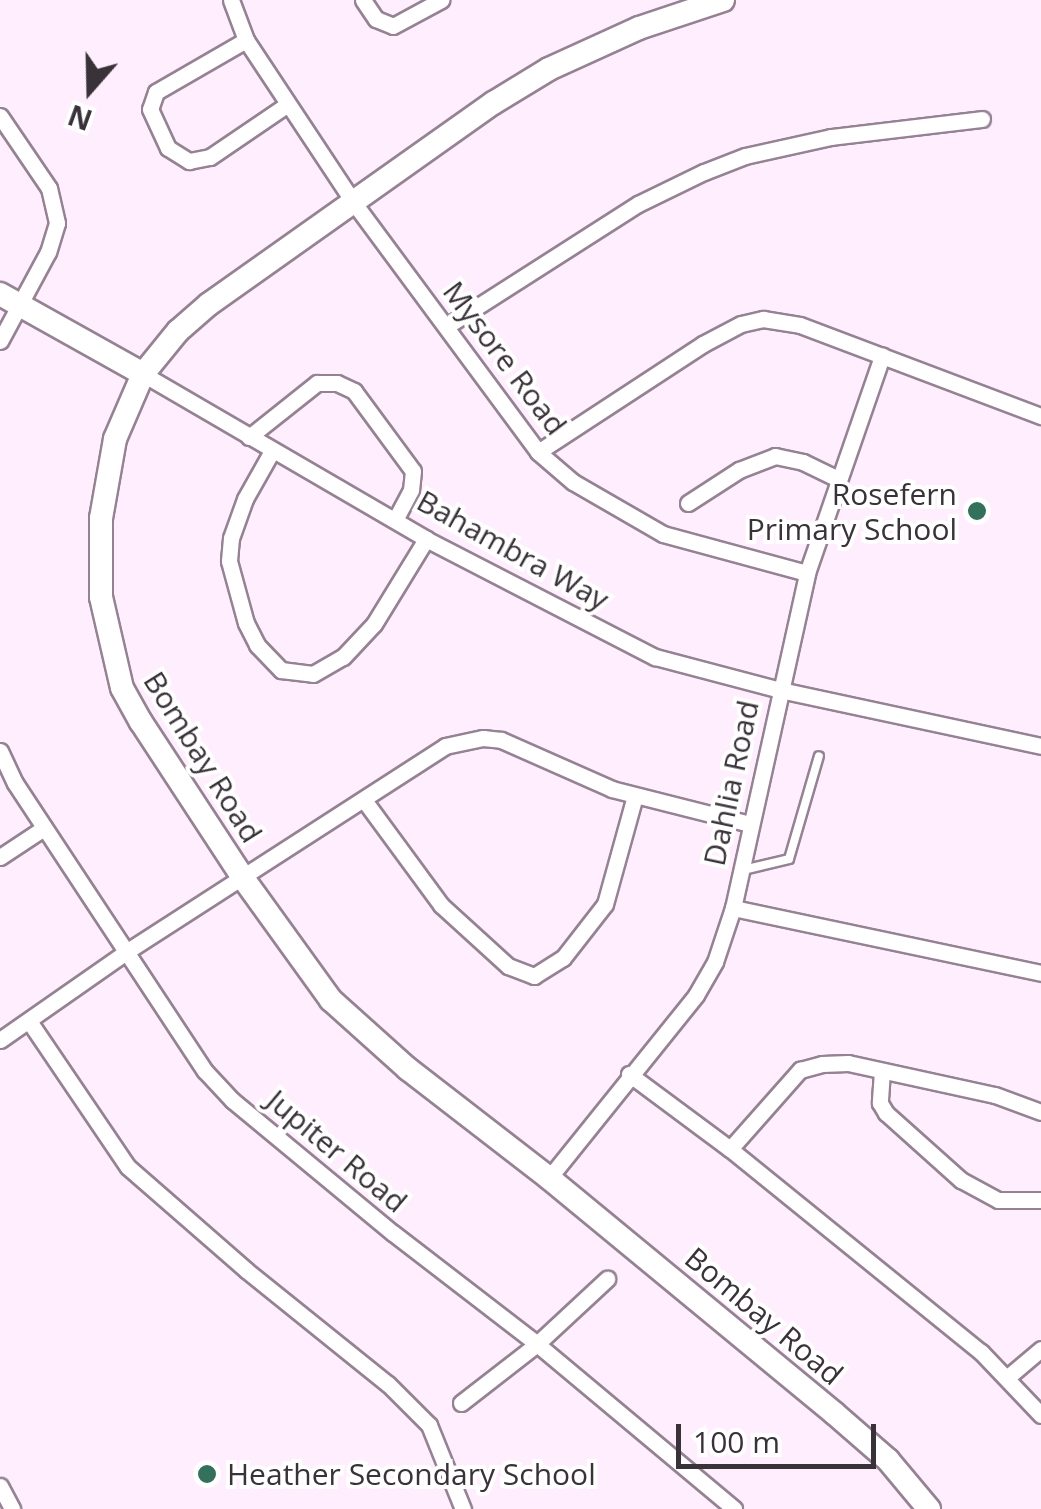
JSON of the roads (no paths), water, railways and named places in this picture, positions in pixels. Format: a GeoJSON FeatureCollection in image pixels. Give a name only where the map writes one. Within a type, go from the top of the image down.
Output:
{"type":"FeatureCollection","features":[{"type":"Feature","properties":{"kind":"street","name":"Mysore Road"},"geometry":{"type":"LineString","coordinates":[[231,0],[246,40],[354,203],[538,452],[573,482],[663,534],[807,573]]}},
{"type":"Feature","properties":{"kind":"street"},"geometry":{"type":"LineString","coordinates":[[362,0],[376,18],[393,26],[441,0]]}},
{"type":"Feature","properties":{"kind":"street","name":"Bombay Road"},"geometry":{"type":"LineString","coordinates":[[723,0],[638,28],[549,69],[493,103],[209,304],[178,331],[143,374],[116,439],[104,491],[99,558],[108,636],[132,705],[314,981],[358,1028],[549,1178],[849,1426],[888,1460],[929,1509]]}},
{"type":"Feature","properties":{"kind":"street"},"geometry":{"type":"LineString","coordinates":[[246,40],[156,92],[150,110],[168,148],[190,161],[210,158],[288,104]]}},
{"type":"Feature","properties":{"kind":"street"},"geometry":{"type":"LineString","coordinates":[[0,116],[56,204],[54,235],[9,299],[0,341]]}},
{"type":"Feature","properties":{"kind":"street"},"geometry":{"type":"LineString","coordinates":[[447,326],[638,204],[745,156],[831,137],[982,119]]}},
{"type":"Feature","properties":{"kind":"street","name":"Bahambra Way"},"geometry":{"type":"LineString","coordinates":[[9,299],[426,539],[655,657],[780,690],[1041,746]]}},
{"type":"Feature","properties":{"kind":"street"},"geometry":{"type":"LineString","coordinates":[[538,452],[642,380],[742,324],[764,319],[800,324],[1041,416]]}},
{"type":"Feature","properties":{"kind":"street","name":"Dahlia Road"},"geometry":{"type":"LineString","coordinates":[[549,1178],[709,976],[733,908],[807,573],[882,356]]}},
{"type":"Feature","properties":{"kind":"street"},"geometry":{"type":"LineString","coordinates":[[249,437],[317,383],[337,383],[354,390],[412,471],[411,490],[395,520]]}},
{"type":"Feature","properties":{"kind":"street"},"geometry":{"type":"LineString","coordinates":[[272,451],[236,522],[229,561],[246,623],[257,645],[281,670],[312,674],[343,657],[374,624],[426,539]]}},
{"type":"Feature","properties":{"kind":"street"},"geometry":{"type":"LineString","coordinates":[[688,504],[739,470],[775,456],[803,462],[838,479]]}},
{"type":"Feature","properties":{"kind":"street"},"geometry":{"type":"LineString","coordinates":[[0,1040],[129,950],[445,746],[483,738],[516,744],[590,780],[635,796],[750,824]]}},
{"type":"Feature","properties":{"kind":"street","name":"Jupiter Road"},"geometry":{"type":"LineString","coordinates":[[0,751],[44,828],[129,950],[205,1071],[232,1100],[392,1233],[537,1344],[734,1509]]}},
{"type":"Feature","properties":{"kind":"street"},"geometry":{"type":"LineString","coordinates":[[364,800],[441,906],[508,966],[534,976],[563,958],[605,904],[614,887],[635,796]]}},
{"type":"Feature","properties":{"kind":"street"},"geometry":{"type":"LineString","coordinates":[[0,857],[44,828]]}},
{"type":"Feature","properties":{"kind":"street"},"geometry":{"type":"LineString","coordinates":[[733,908],[1041,973]]}},
{"type":"Feature","properties":{"kind":"street"},"geometry":{"type":"LineString","coordinates":[[29,1021],[128,1167],[246,1270],[388,1384],[429,1425],[463,1509]]}},
{"type":"Feature","properties":{"kind":"street"},"geometry":{"type":"LineString","coordinates":[[730,1149],[800,1070],[835,1063],[994,1095],[1041,1112]]}},
{"type":"Feature","properties":{"kind":"street"},"geometry":{"type":"LineString","coordinates":[[882,1070],[880,1102],[886,1113],[962,1180],[998,1200],[1041,1200]]}},
{"type":"Feature","properties":{"kind":"street"},"geometry":{"type":"LineString","coordinates":[[628,1074],[730,1149],[1009,1376],[1041,1415]]}},
{"type":"Feature","properties":{"kind":"street"},"geometry":{"type":"LineString","coordinates":[[461,1403],[537,1344],[607,1279]]}},
{"type":"Feature","properties":{"kind":"street"},"geometry":{"type":"LineString","coordinates":[[1009,1376],[1041,1349]]}},
{"type":"Feature","properties":{"kind":"street"},"geometry":{"type":"LineString","coordinates":[[0,1486],[12,1509]]}},
{"type":"Feature","properties":{"kind":"lane"},"geometry":{"type":"LineString","coordinates":[[740,870],[789,859],[820,756]]}},
{"type":"Feature","properties":{"kind":"place","name":"Rosefern Primary School"},"geometry":{"type":"Point","coordinates":[977,511]}},
{"type":"Feature","properties":{"kind":"place","name":"Heather Secondary School"},"geometry":{"type":"Point","coordinates":[207,1474]}}]}
